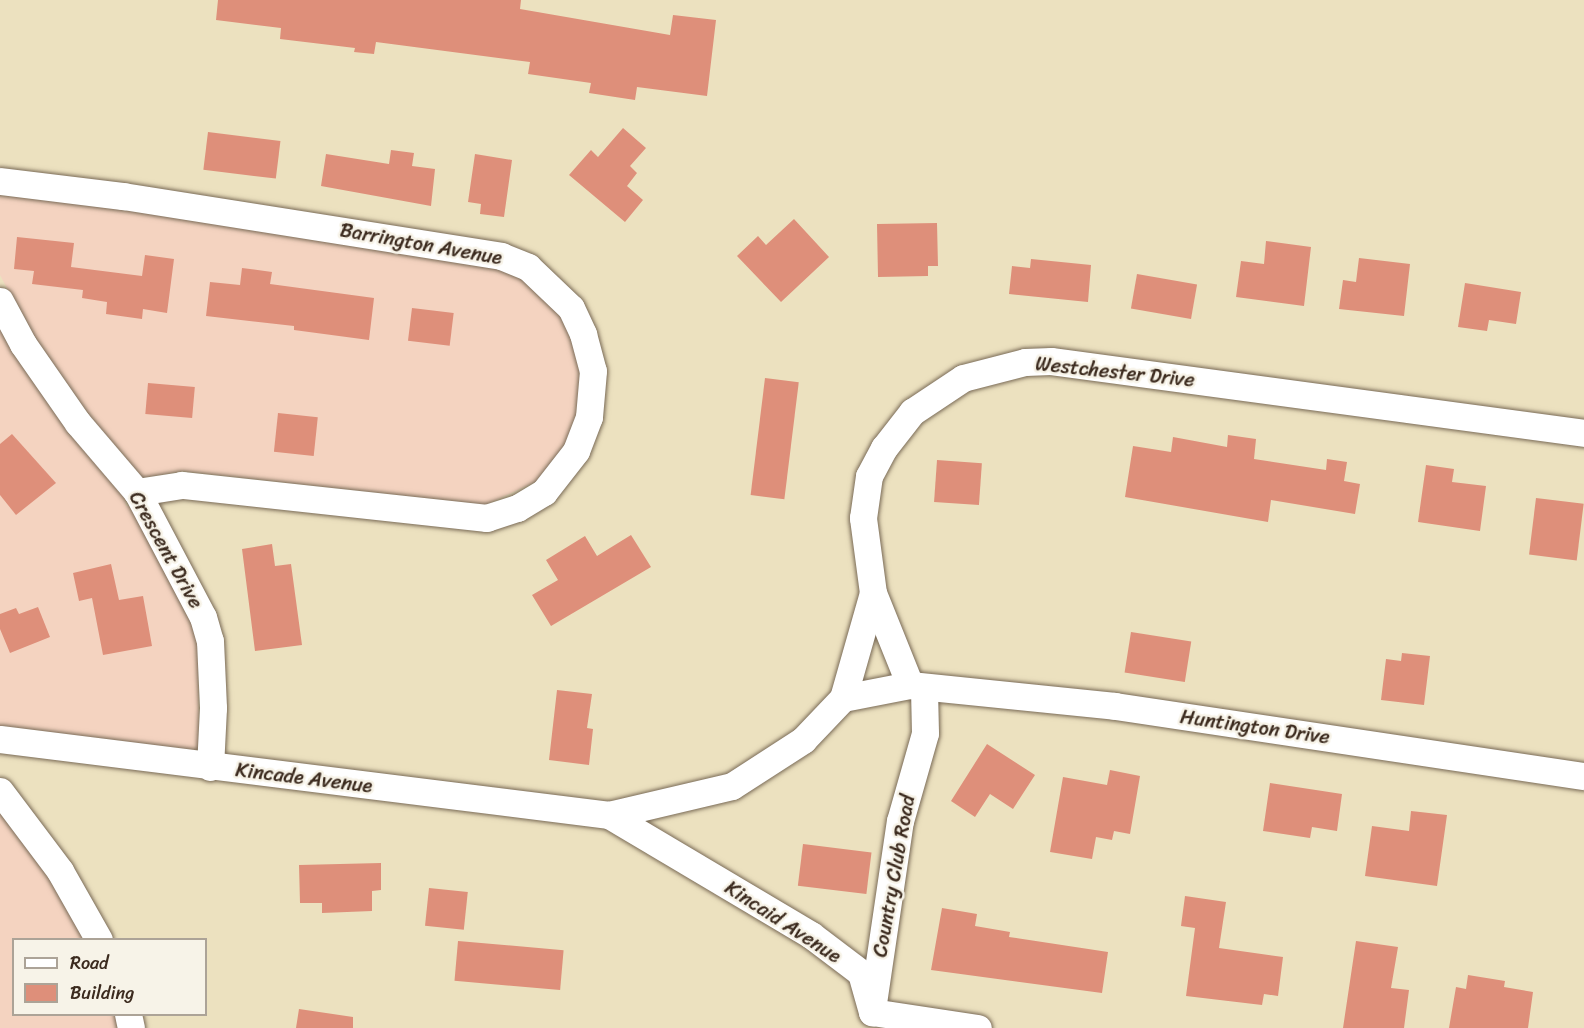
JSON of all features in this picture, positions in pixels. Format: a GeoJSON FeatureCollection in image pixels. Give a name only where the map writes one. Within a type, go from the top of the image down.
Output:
{"type":"FeatureCollection","features":[{"type":"Feature","properties":{"kind":"street","name":"Barrington Avenue"},"geometry":{"type":"LineString","coordinates":[[0,182],[123,196],[501,256],[528,267],[571,308],[583,334],[593,371],[589,417],[576,452],[544,492],[517,508],[487,518],[182,485],[137,492]]}},
{"type":"Feature","properties":{"kind":"street","name":"Crescent Drive"},"geometry":{"type":"LineString","coordinates":[[0,302],[23,344],[78,423],[137,492],[203,616],[210,641],[213,708],[210,767]]}},
{"type":"Feature","properties":{"kind":"street","name":"Westchester Drive"},"geometry":{"type":"LineString","coordinates":[[917,687],[873,593],[863,518],[869,476],[884,448],[912,412],[963,378],[1025,362],[1051,362],[1584,433]]}},
{"type":"Feature","properties":{"kind":"street"},"geometry":{"type":"LineString","coordinates":[[609,815],[732,786],[803,740],[843,698],[873,593]]}},
{"type":"Feature","properties":{"kind":"street","name":"Huntington Drive"},"geometry":{"type":"LineString","coordinates":[[843,698],[917,687],[1115,706],[1584,776]]}},
{"type":"Feature","properties":{"kind":"street","name":"Country Club Road"},"geometry":{"type":"LineString","coordinates":[[870,1020],[900,821],[925,733],[917,687]]}},
{"type":"Feature","properties":{"kind":"street","name":"Kincade Avenue"},"geometry":{"type":"LineString","coordinates":[[0,739],[609,815]]}},
{"type":"Feature","properties":{"kind":"street"},"geometry":{"type":"LineString","coordinates":[[0,791],[60,871],[98,938]]}},
{"type":"Feature","properties":{"kind":"street","name":"Kincaid Avenue"},"geometry":{"type":"LineString","coordinates":[[609,815],[811,935],[861,973],[870,1020]]}},
{"type":"Feature","properties":{"kind":"street"},"geometry":{"type":"LineString","coordinates":[[870,1020],[978,1028]]}},
{"type":"Feature","properties":{"kind":"shaded area"},"geometry":{"type":"Polygon","coordinates":[[[0,195],[122,209],[497,269],[521,279],[562,317],[572,339],[581,373],[577,414],[566,444],[537,481],[485,505],[183,471],[142,478],[87,414],[32,336],[0,275],[0,195]]]}},
{"type":"Feature","properties":{"kind":"shaded area"},"geometry":{"type":"Polygon","coordinates":[[[0,328],[125,498],[126,506],[130,506],[192,622],[198,643],[199,752],[0,726],[0,328]]]}},
{"type":"Feature","properties":{"kind":"shaded area"},"geometry":{"type":"Polygon","coordinates":[[[0,812],[50,879],[85,938],[12,938],[12,1016],[115,1016],[119,1028],[0,1028],[0,812]]]}},
{"type":"Feature","properties":{"kind":"building"},"geometry":{"type":"Polygon","coordinates":[[[218,0],[521,0],[520,9],[670,35],[673,15],[716,20],[707,96],[637,87],[635,100],[589,93],[591,83],[528,74],[530,62],[376,42],[374,54],[354,52],[355,48],[280,39],[281,28],[216,20],[218,0]]]}},
{"type":"Feature","properties":{"kind":"building"},"geometry":{"type":"Polygon","coordinates":[[[623,128],[646,148],[630,166],[637,173],[627,186],[643,200],[625,222],[569,175],[591,150],[598,157],[623,128]]]}},
{"type":"Feature","properties":{"kind":"building"},"geometry":{"type":"Polygon","coordinates":[[[208,132],[280,141],[276,179],[203,170],[208,132]]]}},
{"type":"Feature","properties":{"kind":"building"},"geometry":{"type":"Polygon","coordinates":[[[391,150],[414,153],[412,166],[435,169],[431,206],[321,186],[326,154],[389,164],[391,150]]]}},
{"type":"Feature","properties":{"kind":"building"},"geometry":{"type":"Polygon","coordinates":[[[475,154],[512,160],[504,217],[480,214],[481,204],[468,202],[475,154]]]}},
{"type":"Feature","properties":{"kind":"building"},"geometry":{"type":"Polygon","coordinates":[[[794,219],[829,257],[781,302],[737,256],[758,236],[766,245],[794,219]]]}},
{"type":"Feature","properties":{"kind":"building"},"geometry":{"type":"Polygon","coordinates":[[[937,223],[938,266],[928,266],[928,276],[878,277],[877,224],[937,223]]]}},
{"type":"Feature","properties":{"kind":"building"},"geometry":{"type":"Polygon","coordinates":[[[17,237],[74,243],[71,267],[142,276],[145,255],[174,259],[167,313],[143,309],[142,319],[106,314],[107,302],[82,298],[83,290],[32,284],[34,271],[14,269],[17,237]]]}},
{"type":"Feature","properties":{"kind":"building"},"geometry":{"type":"Polygon","coordinates":[[[1266,241],[1311,247],[1304,306],[1236,297],[1241,261],[1264,264],[1266,241]]]}},
{"type":"Feature","properties":{"kind":"building"},"geometry":{"type":"Polygon","coordinates":[[[1359,258],[1410,264],[1404,316],[1339,309],[1343,280],[1356,282],[1359,258]]]}},
{"type":"Feature","properties":{"kind":"building"},"geometry":{"type":"Polygon","coordinates":[[[1031,259],[1091,265],[1088,302],[1009,294],[1012,266],[1030,268],[1031,259]]]}},
{"type":"Feature","properties":{"kind":"building"},"geometry":{"type":"Polygon","coordinates":[[[242,268],[272,272],[270,284],[374,298],[369,340],[294,330],[294,326],[206,316],[210,282],[240,285],[242,268]]]}},
{"type":"Feature","properties":{"kind":"building"},"geometry":{"type":"Polygon","coordinates":[[[1137,274],[1197,285],[1191,319],[1131,308],[1137,274]]]}},
{"type":"Feature","properties":{"kind":"building"},"geometry":{"type":"Polygon","coordinates":[[[1465,283],[1521,292],[1516,324],[1489,320],[1487,331],[1458,327],[1465,283]]]}},
{"type":"Feature","properties":{"kind":"building"},"geometry":{"type":"Polygon","coordinates":[[[412,308],[454,313],[450,346],[408,341],[412,308]]]}},
{"type":"Feature","properties":{"kind":"building"},"geometry":{"type":"Polygon","coordinates":[[[765,378],[799,382],[784,499],[751,495],[765,378]]]}},
{"type":"Feature","properties":{"kind":"building"},"geometry":{"type":"Polygon","coordinates":[[[148,383],[195,387],[192,418],[145,414],[148,383]]]}},
{"type":"Feature","properties":{"kind":"building"},"geometry":{"type":"Polygon","coordinates":[[[278,413],[318,417],[314,456],[274,452],[278,413]]]}},
{"type":"Feature","properties":{"kind":"building"},"geometry":{"type":"Polygon","coordinates":[[[12,434],[56,483],[16,515],[0,495],[0,444],[12,434]]]}},
{"type":"Feature","properties":{"kind":"building"},"geometry":{"type":"Polygon","coordinates":[[[1228,435],[1256,439],[1254,459],[1326,470],[1327,459],[1347,462],[1344,481],[1360,484],[1355,514],[1271,500],[1268,522],[1125,497],[1133,446],[1171,452],[1173,437],[1227,447],[1228,435]]]}},
{"type":"Feature","properties":{"kind":"building"},"geometry":{"type":"Polygon","coordinates":[[[937,460],[982,463],[979,505],[934,502],[937,460]]]}},
{"type":"Feature","properties":{"kind":"building"},"geometry":{"type":"Polygon","coordinates":[[[1426,465],[1454,469],[1452,482],[1486,486],[1480,531],[1418,522],[1426,465]]]}},
{"type":"Feature","properties":{"kind":"building"},"geometry":{"type":"Polygon","coordinates":[[[1536,498],[1584,504],[1577,560],[1529,555],[1536,498]]]}},
{"type":"Feature","properties":{"kind":"building"},"geometry":{"type":"Polygon","coordinates":[[[631,535],[651,567],[551,626],[532,595],[558,580],[546,560],[585,536],[597,556],[631,535]]]}},
{"type":"Feature","properties":{"kind":"building"},"geometry":{"type":"Polygon","coordinates":[[[272,544],[275,566],[291,564],[302,645],[255,651],[242,549],[272,544]]]}},
{"type":"Feature","properties":{"kind":"building"},"geometry":{"type":"Polygon","coordinates":[[[111,564],[119,600],[143,596],[152,646],[103,655],[92,598],[79,601],[73,573],[111,564]]]}},
{"type":"Feature","properties":{"kind":"building"},"geometry":{"type":"Polygon","coordinates":[[[38,607],[50,637],[10,653],[0,629],[0,614],[16,608],[19,614],[38,607]]]}},
{"type":"Feature","properties":{"kind":"building"},"geometry":{"type":"Polygon","coordinates":[[[1131,632],[1191,642],[1185,682],[1125,672],[1131,632]]]}},
{"type":"Feature","properties":{"kind":"building"},"geometry":{"type":"Polygon","coordinates":[[[1402,653],[1430,656],[1424,705],[1381,700],[1386,659],[1401,661],[1402,653]]]}},
{"type":"Feature","properties":{"kind":"building"},"geometry":{"type":"Polygon","coordinates":[[[557,690],[592,694],[587,728],[593,729],[589,765],[549,760],[557,690]]]}},
{"type":"Feature","properties":{"kind":"building"},"geometry":{"type":"Polygon","coordinates":[[[987,744],[1035,775],[1013,809],[990,794],[975,817],[951,801],[987,744]]]}},
{"type":"Feature","properties":{"kind":"building"},"geometry":{"type":"Polygon","coordinates":[[[1110,770],[1140,776],[1130,834],[1114,831],[1112,840],[1096,837],[1092,859],[1050,852],[1063,777],[1107,785],[1110,770]]]}},
{"type":"Feature","properties":{"kind":"building"},"geometry":{"type":"Polygon","coordinates":[[[1270,783],[1342,794],[1337,831],[1312,827],[1310,838],[1263,831],[1270,783]]]}},
{"type":"Feature","properties":{"kind":"building"},"geometry":{"type":"Polygon","coordinates":[[[1411,811],[1447,815],[1437,886],[1365,876],[1372,826],[1409,831],[1411,811]]]}},
{"type":"Feature","properties":{"kind":"building"},"geometry":{"type":"Polygon","coordinates":[[[803,844],[871,852],[866,894],[798,886],[803,844]]]}},
{"type":"Feature","properties":{"kind":"building"},"geometry":{"type":"Polygon","coordinates":[[[381,863],[381,890],[372,891],[372,911],[322,913],[322,903],[300,903],[299,865],[381,863]]]}},
{"type":"Feature","properties":{"kind":"building"},"geometry":{"type":"Polygon","coordinates":[[[429,888],[468,892],[464,930],[425,926],[429,888]]]}},
{"type":"Feature","properties":{"kind":"building"},"geometry":{"type":"Polygon","coordinates":[[[1185,896],[1226,902],[1219,948],[1283,957],[1278,996],[1264,994],[1262,1005],[1186,996],[1195,928],[1181,926],[1185,896]]]}},
{"type":"Feature","properties":{"kind":"building"},"geometry":{"type":"Polygon","coordinates":[[[942,908],[977,914],[975,926],[1010,932],[1009,937],[1108,952],[1102,993],[931,970],[942,908]]]}},
{"type":"Feature","properties":{"kind":"building"},"geometry":{"type":"Polygon","coordinates":[[[458,941],[564,950],[560,990],[455,981],[458,941]]]}},
{"type":"Feature","properties":{"kind":"building"},"geometry":{"type":"Polygon","coordinates":[[[1356,941],[1398,947],[1391,988],[1409,990],[1404,1028],[1343,1028],[1356,941]]]}},
{"type":"Feature","properties":{"kind":"building"},"geometry":{"type":"Polygon","coordinates":[[[1468,975],[1505,981],[1504,987],[1533,992],[1528,1028],[1449,1028],[1456,987],[1466,989],[1468,975]]]}},
{"type":"Feature","properties":{"kind":"building"},"geometry":{"type":"Polygon","coordinates":[[[299,1009],[353,1017],[353,1028],[296,1028],[299,1009]]]}}]}
